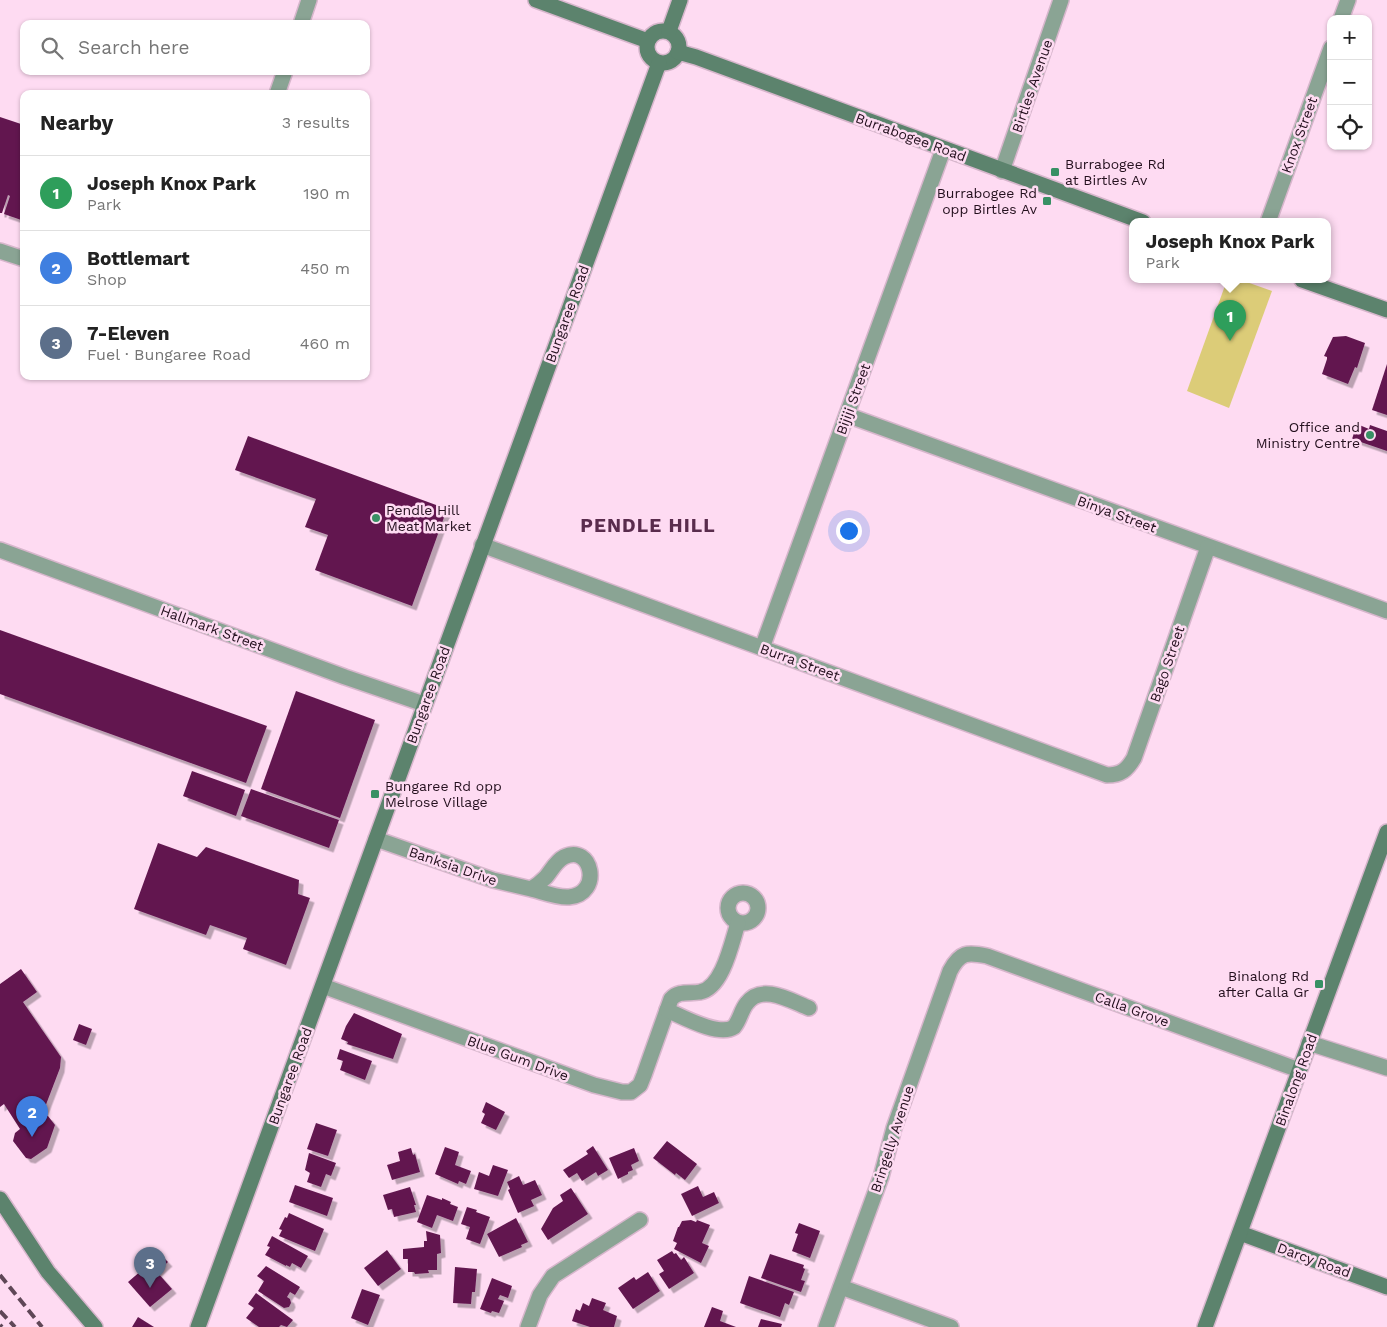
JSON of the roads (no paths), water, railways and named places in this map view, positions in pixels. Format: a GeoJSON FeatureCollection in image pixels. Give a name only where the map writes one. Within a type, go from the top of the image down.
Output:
{"type":"FeatureCollection","features":[{"type":"Feature","properties":{"kind":"street"},"geometry":{"type":"LineString","coordinates":[[302,20],[309,0]]}},
{"type":"Feature","properties":{"kind":"street"},"geometry":{"type":"LineString","coordinates":[[536,0],[648,40]]}},
{"type":"Feature","properties":{"kind":"street"},"geometry":{"type":"LineString","coordinates":[[669,31],[680,0]]}},
{"type":"Feature","properties":{"kind":"street","name":"Birtles Avenue"},"geometry":{"type":"LineString","coordinates":[[1002,171],[1062,0]]}},
{"type":"Feature","properties":{"kind":"street"},"geometry":{"type":"LineString","coordinates":[[1342,15],[1348,0]]}},
{"type":"Feature","properties":{"kind":"street"},"geometry":{"type":"LineString","coordinates":[[657,31],[669,31],[675,35],[678,41],[678,52],[672,60],[666,63],[659,63],[649,55],[647,49],[648,40],[657,31]]}},
{"type":"Feature","properties":{"kind":"street","name":"Burrabogee Road"},"geometry":{"type":"LineString","coordinates":[[678,52],[1132,218]]}},
{"type":"Feature","properties":{"kind":"street","name":"Knox Street"},"geometry":{"type":"LineString","coordinates":[[1269,218],[1327,59]]}},
{"type":"Feature","properties":{"kind":"street","name":"Bungaree Road"},"geometry":{"type":"LineString","coordinates":[[198,1327],[659,63]]}},
{"type":"Feature","properties":{"kind":"street"},"geometry":{"type":"LineString","coordinates":[[278,90],[284,75]]}},
{"type":"Feature","properties":{"kind":"street","name":"Bijiji Street"},"geometry":{"type":"LineString","coordinates":[[762,648],[943,150]]}},
{"type":"Feature","properties":{"kind":"street"},"geometry":{"type":"LineString","coordinates":[[0,251],[20,258]]}},
{"type":"Feature","properties":{"kind":"street"},"geometry":{"type":"LineString","coordinates":[[1310,283],[1387,310]]}},
{"type":"Feature","properties":{"kind":"street","name":"Binya Street"},"geometry":{"type":"LineString","coordinates":[[847,415],[1387,611]]}},
{"type":"Feature","properties":{"kind":"street","name":"Burra Street"},"geometry":{"type":"LineString","coordinates":[[482,545],[1107,774],[1118,774]]}},
{"type":"Feature","properties":{"kind":"street","name":"Bago Street"},"geometry":{"type":"LineString","coordinates":[[1118,774],[1126,769],[1134,758],[1208,547]]}},
{"type":"Feature","properties":{"kind":"street","name":"Hallmark Street"},"geometry":{"type":"LineString","coordinates":[[0,550],[345,677],[424,704]]}},
{"type":"Feature","properties":{"kind":"street","name":"Binalong Road"},"geometry":{"type":"LineString","coordinates":[[1206,1327],[1387,832]]}},
{"type":"Feature","properties":{"kind":"street","name":"Banksia Drive"},"geometry":{"type":"LineString","coordinates":[[376,839],[493,880],[531,890]]}},
{"type":"Feature","properties":{"kind":"street","name":"Blue Gum Drive"},"geometry":{"type":"LineString","coordinates":[[322,986],[594,1085],[627,1092],[636,1089],[640,1085],[674,995],[705,991],[718,980],[738,923]]}},
{"type":"Feature","properties":{"kind":"street","name":"Calla Grove"},"geometry":{"type":"LineString","coordinates":[[964,954],[987,956],[1299,1070]]}},
{"type":"Feature","properties":{"kind":"street","name":"Bringelly Avenue"},"geometry":{"type":"LineString","coordinates":[[826,1327],[881,1177],[894,1128],[950,971],[959,957],[964,954]]}},
{"type":"Feature","properties":{"kind":"street"},"geometry":{"type":"LineString","coordinates":[[667,1010],[716,1030],[724,1031],[734,1027],[748,1001],[761,993],[771,994],[809,1008]]}},
{"type":"Feature","properties":{"kind":"street"},"geometry":{"type":"LineString","coordinates":[[1309,1044],[1387,1068]]}},
{"type":"Feature","properties":{"kind":"street"},"geometry":{"type":"LineString","coordinates":[[0,1200],[48,1272],[95,1327]]}},
{"type":"Feature","properties":{"kind":"street"},"geometry":{"type":"LineString","coordinates":[[528,1327],[540,1295],[553,1276],[640,1220]]}},
{"type":"Feature","properties":{"kind":"street","name":"Darcy Road"},"geometry":{"type":"LineString","coordinates":[[1240,1233],[1387,1287]]}},
{"type":"Feature","properties":{"kind":"street"},"geometry":{"type":"LineString","coordinates":[[841,1287],[952,1327]]}},
{"type":"Feature","properties":{"kind":"railway"},"geometry":{"type":"LineString","coordinates":[[0,1275],[42,1327]]}},
{"type":"Feature","properties":{"kind":"railway"},"geometry":{"type":"LineString","coordinates":[[0,1311],[15,1327]]}},
{"type":"Feature","properties":{"kind":"place","name":"Burrabogee Rd at Birtles Av"},"geometry":{"type":"Point","coordinates":[1055,172]}},
{"type":"Feature","properties":{"kind":"place","name":"Burrabogee Rd opp Birtles Av"},"geometry":{"type":"Point","coordinates":[1047,201]}},
{"type":"Feature","properties":{"kind":"place","name":"Joseph Knox Park"},"geometry":{"type":"Point","coordinates":[1230,341]}},
{"type":"Feature","properties":{"kind":"place","name":"Office and Ministry Centre"},"geometry":{"type":"Point","coordinates":[1370,435]}},
{"type":"Feature","properties":{"kind":"place","name":"Pendle Hill Meat Market"},"geometry":{"type":"Point","coordinates":[376,518]}},
{"type":"Feature","properties":{"kind":"place","name":"Bungaree Rd opp Melrose Village"},"geometry":{"type":"Point","coordinates":[375,794]}},
{"type":"Feature","properties":{"kind":"place","name":"Binalong Rd after Calla Gr"},"geometry":{"type":"Point","coordinates":[1319,984]}},
{"type":"Feature","properties":{"kind":"place","name":"Bottlemart"},"geometry":{"type":"Point","coordinates":[32,1137]}},
{"type":"Feature","properties":{"kind":"place","name":"7-Eleven"},"geometry":{"type":"Point","coordinates":[150,1288]}},
{"type":"Feature","properties":{"kind":"district","name":"PENDLE HILL"},"geometry":{"type":"Point","coordinates":[648,525]}}]}
